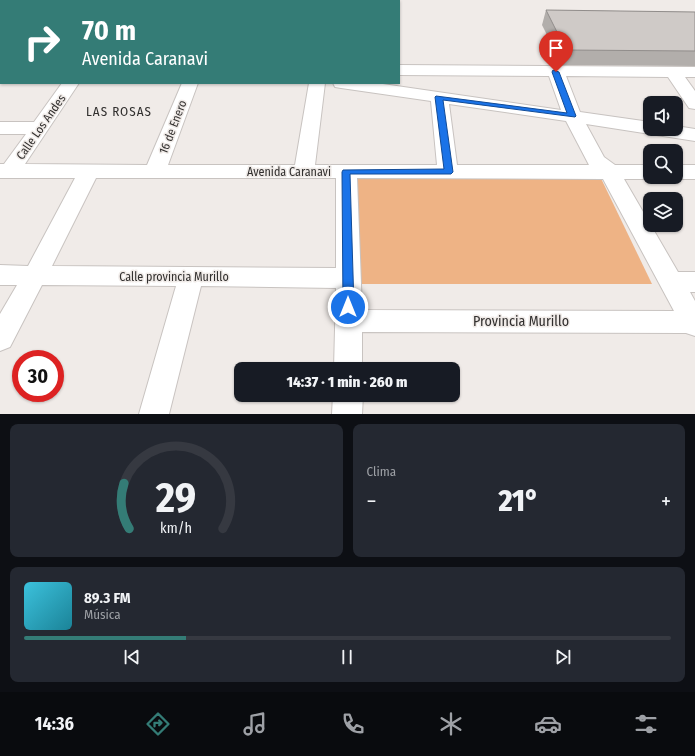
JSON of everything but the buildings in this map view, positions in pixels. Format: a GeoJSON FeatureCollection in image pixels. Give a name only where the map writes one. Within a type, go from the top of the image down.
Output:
{"type":"FeatureCollection","features":[{"type":"Feature","properties":{"kind":"street"},"geometry":{"type":"LineString","coordinates":[[400,70],[695,72]]}},
{"type":"Feature","properties":{"kind":"street"},"geometry":{"type":"LineString","coordinates":[[556,72],[572,116],[596,161],[610,172],[683,282],[694,323]]}},
{"type":"Feature","properties":{"kind":"street"},"geometry":{"type":"LineString","coordinates":[[674,72],[695,104]]}},
{"type":"Feature","properties":{"kind":"street","name":"Calle Los Andes"},"geometry":{"type":"LineString","coordinates":[[5,171],[40,128],[70,84]]}},
{"type":"Feature","properties":{"kind":"street","name":"16 de Enero"},"geometry":{"type":"LineString","coordinates":[[155,172],[190,84]]}},
{"type":"Feature","properties":{"kind":"street"},"geometry":{"type":"LineString","coordinates":[[304,172],[316,84]]}},
{"type":"Feature","properties":{"kind":"street"},"geometry":{"type":"LineString","coordinates":[[348,84],[643,127]]}},
{"type":"Feature","properties":{"kind":"street"},"geometry":{"type":"LineString","coordinates":[[439,97],[448,172]]}},
{"type":"Feature","properties":{"kind":"street"},"geometry":{"type":"LineString","coordinates":[[0,128],[40,128]]}},
{"type":"Feature","properties":{"kind":"street"},"geometry":{"type":"LineString","coordinates":[[683,133],[695,135]]}},
{"type":"Feature","properties":{"kind":"street","name":"Avenida Caranavi"},"geometry":{"type":"LineString","coordinates":[[5,171],[643,172]]}},
{"type":"Feature","properties":{"kind":"street"},"geometry":{"type":"LineString","coordinates":[[0,339],[35,276],[89,171]]}},
{"type":"Feature","properties":{"kind":"street"},"geometry":{"type":"LineString","coordinates":[[346,172],[348,362]]}},
{"type":"Feature","properties":{"kind":"street"},"geometry":{"type":"LineString","coordinates":[[683,172],[695,172]]}},
{"type":"Feature","properties":{"kind":"street","name":"Calle provincia Murillo"},"geometry":{"type":"LineString","coordinates":[[0,275],[348,278]]}},
{"type":"Feature","properties":{"kind":"street"},"geometry":{"type":"LineString","coordinates":[[154,414],[191,277]]}},
{"type":"Feature","properties":{"kind":"street","name":"Provincia Murillo"},"geometry":{"type":"LineString","coordinates":[[348,321],[502,320],[694,323]]}},
{"type":"Feature","properties":{"kind":"street"},"geometry":{"type":"LineString","coordinates":[[347,414],[348,402]]}},
{"type":"Feature","properties":{"kind":"shaded area"},"geometry":{"type":"Polygon","coordinates":[[[356,166],[595,166],[652,284],[357,284],[356,166]]]}},
{"type":"Feature","properties":{"kind":"district","name":"LAS ROSAS"},"geometry":{"type":"Point","coordinates":[119,111]}},
{"type":"Feature","properties":{"kind":"route"},"geometry":{"type":"LineString","coordinates":[[348,307],[346,172],[448,172],[439,97],[572,116],[556,72]]}}]}
